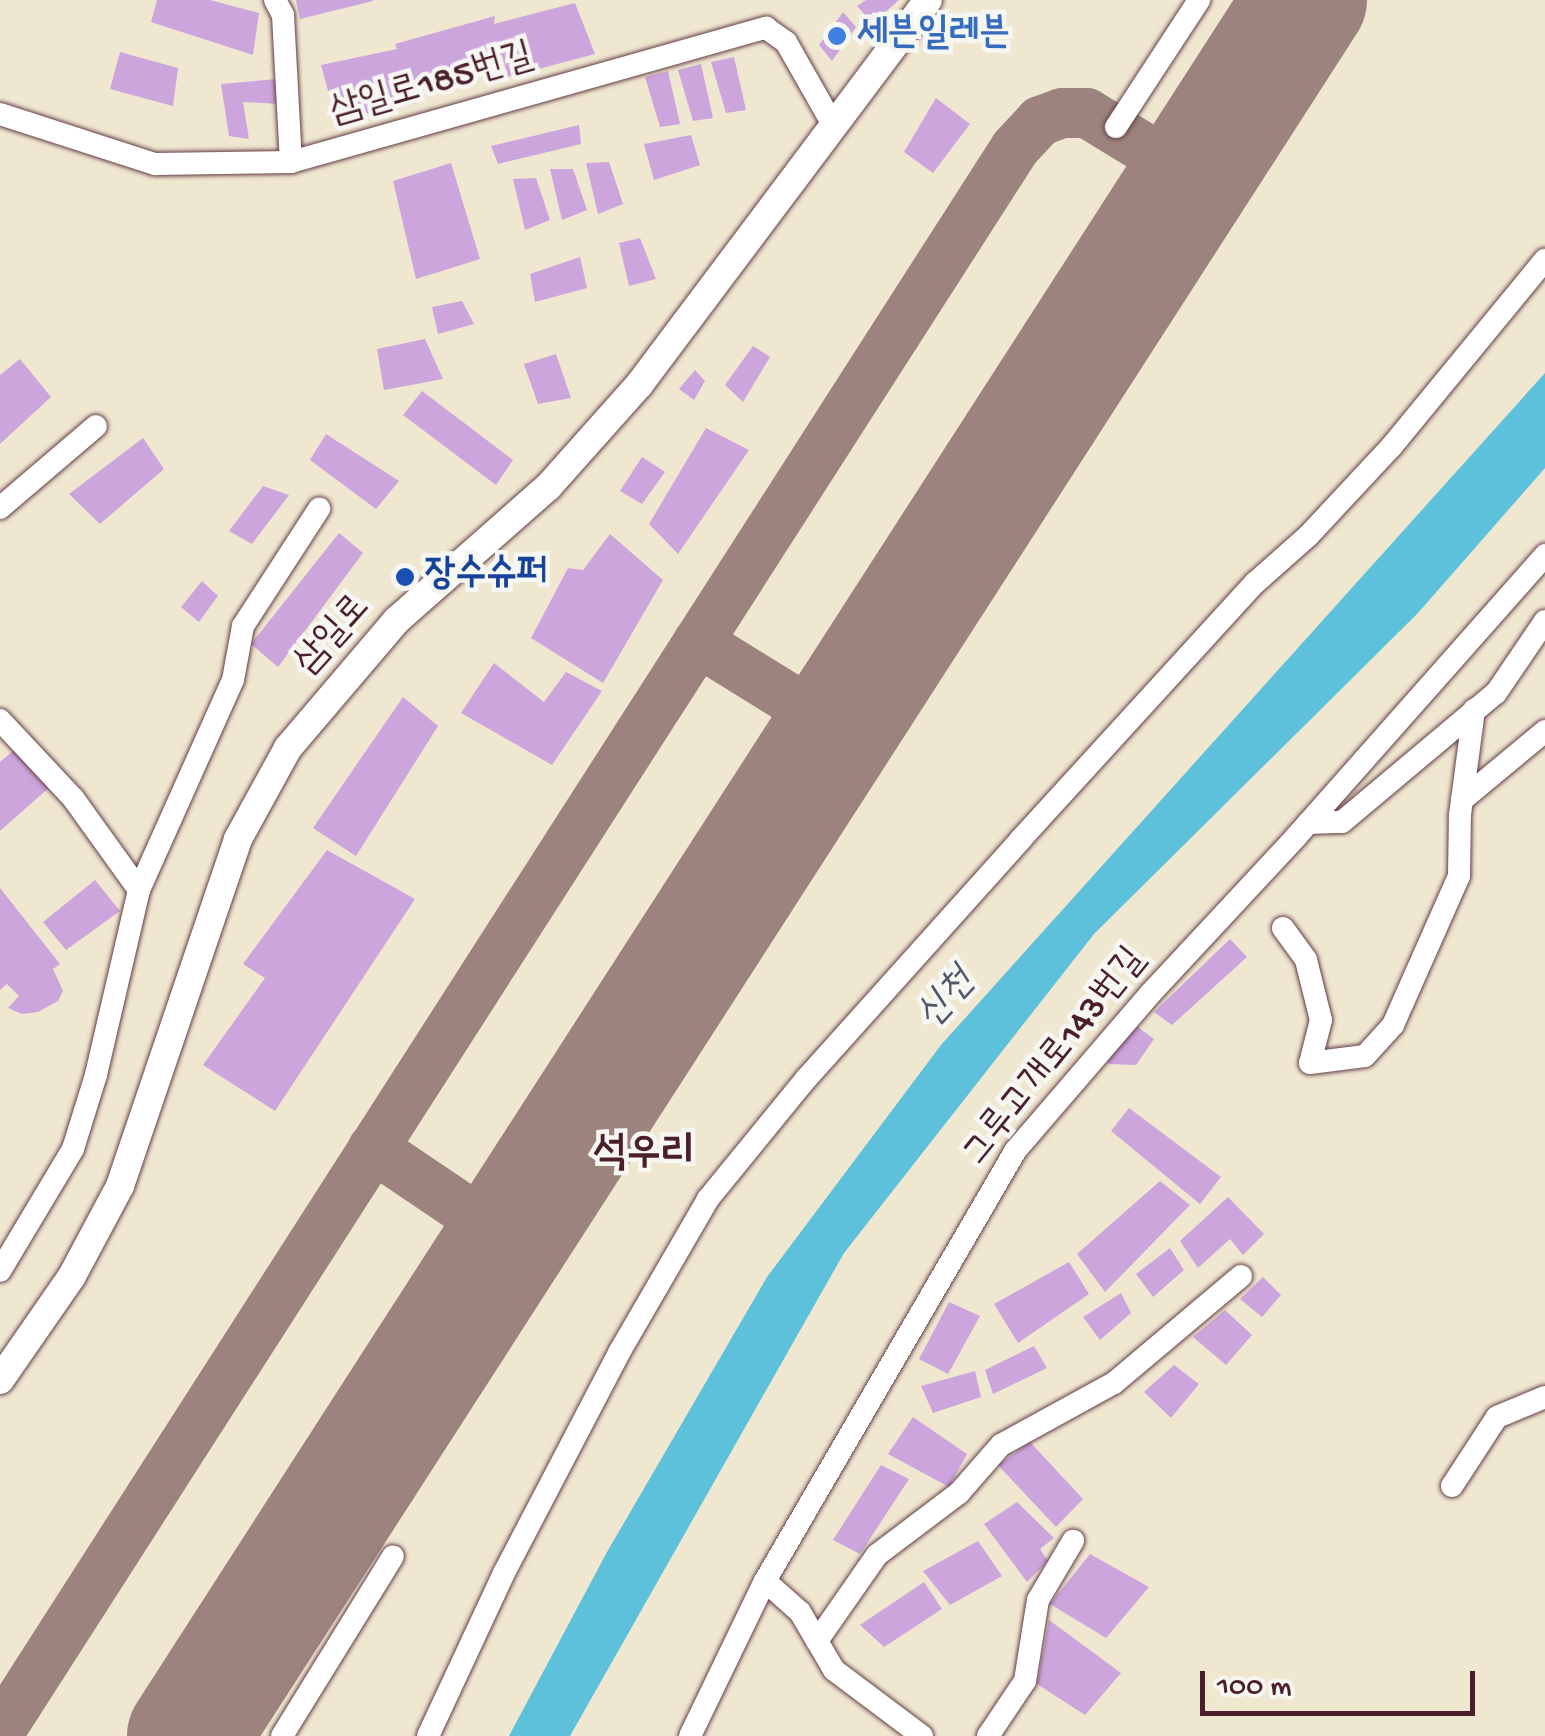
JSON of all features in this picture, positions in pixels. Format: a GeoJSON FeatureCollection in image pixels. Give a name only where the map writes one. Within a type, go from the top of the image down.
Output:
{"type":"FeatureCollection","features":[{"type":"Feature","properties":{"kind":"main road","name":"삼일로"},"geometry":{"type":"LineString","coordinates":[[0,1380],[72,1276],[120,1186],[238,839],[288,748],[397,620],[548,486],[639,385],[928,0]]}},
{"type":"Feature","properties":{"kind":"street"},"geometry":{"type":"LineString","coordinates":[[275,0],[283,15],[291,162]]}},
{"type":"Feature","properties":{"kind":"street"},"geometry":{"type":"LineString","coordinates":[[1116,127],[1198,0]]}},
{"type":"Feature","properties":{"kind":"street","name":"삼일로185번길"},"geometry":{"type":"LineString","coordinates":[[0,114],[155,164],[291,162],[766,28],[786,42],[832,123]]}},
{"type":"Feature","properties":{"kind":"street"},"geometry":{"type":"LineString","coordinates":[[428,1736],[566,1453],[708,1199],[806,1079],[1021,839],[1255,583],[1392,446],[1545,260]]}},
{"type":"Feature","properties":{"kind":"street"},"geometry":{"type":"LineString","coordinates":[[0,508],[96,426]]}},
{"type":"Feature","properties":{"kind":"street"},"geometry":{"type":"LineString","coordinates":[[0,1271],[73,1148],[96,1074],[139,890],[234,680],[243,626],[319,509]]}},
{"type":"Feature","properties":{"kind":"street","name":"그루고개로143번길"},"geometry":{"type":"LineString","coordinates":[[690,1736],[765,1581],[1015,1151],[1151,993],[1545,556]]}},
{"type":"Feature","properties":{"kind":"street"},"geometry":{"type":"LineString","coordinates":[[1308,823],[1342,822],[1496,693],[1534,651],[1545,621]]}},
{"type":"Feature","properties":{"kind":"street"},"geometry":{"type":"LineString","coordinates":[[1284,928],[1306,960],[1321,1020],[1310,1063],[1365,1056],[1393,1026],[1460,876],[1462,800],[1474,710]]}},
{"type":"Feature","properties":{"kind":"street"},"geometry":{"type":"LineString","coordinates":[[0,720],[73,798],[139,890]]}},
{"type":"Feature","properties":{"kind":"street"},"geometry":{"type":"LineString","coordinates":[[1462,800],[1545,731]]}},
{"type":"Feature","properties":{"kind":"street"},"geometry":{"type":"LineString","coordinates":[[817,1641],[877,1555],[959,1493],[1001,1445],[1114,1383],[1241,1276]]}},
{"type":"Feature","properties":{"kind":"street"},"geometry":{"type":"LineString","coordinates":[[1452,1486],[1497,1418],[1545,1397]]}},
{"type":"Feature","properties":{"kind":"street"},"geometry":{"type":"LineString","coordinates":[[988,1736],[1025,1681],[1038,1600],[1073,1541]]}},
{"type":"Feature","properties":{"kind":"street"},"geometry":{"type":"LineString","coordinates":[[282,1736],[393,1556]]}},
{"type":"Feature","properties":{"kind":"street"},"geometry":{"type":"LineString","coordinates":[[765,1581],[800,1612],[834,1670],[922,1736]]}},
{"type":"Feature","properties":{"kind":"water"},"geometry":{"type":"Polygon","coordinates":[[[1545,373],[1545,468],[1418,613],[1094,934],[844,1253],[570,1736],[509,1736],[607,1552],[767,1277],[941,1045],[1545,373]]]}},
{"type":"Feature","properties":{"kind":"building"},"geometry":{"type":"Polygon","coordinates":[[[157,0],[210,0],[259,13],[253,55],[151,22],[157,0]]]}},
{"type":"Feature","properties":{"kind":"building"},"geometry":{"type":"Polygon","coordinates":[[[296,0],[373,0],[373,1],[300,19],[296,0]]]}},
{"type":"Feature","properties":{"kind":"building"},"geometry":{"type":"Polygon","coordinates":[[[866,0],[899,0],[873,23],[857,6],[866,0]]]}},
{"type":"Feature","properties":{"kind":"building"},"geometry":{"type":"Polygon","coordinates":[[[575,3],[595,54],[508,77],[502,55],[412,85],[417,103],[336,120],[321,65],[397,49],[395,44],[495,16],[494,24],[575,3]]]}},
{"type":"Feature","properties":{"kind":"building","name":"세븐일레븐"},"geometry":{"type":"Polygon","coordinates":[[[843,12],[856,27],[832,61],[819,45],[843,12]]]}},
{"type":"Feature","properties":{"kind":"building"},"geometry":{"type":"Polygon","coordinates":[[[120,52],[178,68],[173,106],[110,89],[120,52]]]}},
{"type":"Feature","properties":{"kind":"building"},"geometry":{"type":"Polygon","coordinates":[[[734,57],[746,110],[726,113],[711,62],[734,57]]]}},
{"type":"Feature","properties":{"kind":"building"},"geometry":{"type":"Polygon","coordinates":[[[701,64],[713,118],[693,121],[678,70],[701,64]]]}},
{"type":"Feature","properties":{"kind":"building"},"geometry":{"type":"Polygon","coordinates":[[[668,71],[680,124],[660,127],[645,77],[668,71]]]}},
{"type":"Feature","properties":{"kind":"building"},"geometry":{"type":"Polygon","coordinates":[[[277,79],[280,104],[243,102],[249,139],[229,136],[221,84],[277,79]]]}},
{"type":"Feature","properties":{"kind":"building"},"geometry":{"type":"Polygon","coordinates":[[[936,98],[970,124],[933,173],[904,152],[936,98]]]}},
{"type":"Feature","properties":{"kind":"building"},"geometry":{"type":"Polygon","coordinates":[[[579,125],[581,144],[498,164],[491,146],[579,125]]]}},
{"type":"Feature","properties":{"kind":"building"},"geometry":{"type":"Polygon","coordinates":[[[691,135],[700,165],[654,180],[644,144],[691,135]]]}},
{"type":"Feature","properties":{"kind":"building"},"geometry":{"type":"Polygon","coordinates":[[[609,162],[623,204],[598,214],[586,163],[609,162]]]}},
{"type":"Feature","properties":{"kind":"building"},"geometry":{"type":"Polygon","coordinates":[[[451,163],[480,259],[416,279],[393,181],[451,163]]]}},
{"type":"Feature","properties":{"kind":"building"},"geometry":{"type":"Polygon","coordinates":[[[550,169],[573,169],[587,210],[562,220],[550,169]]]}},
{"type":"Feature","properties":{"kind":"building"},"geometry":{"type":"Polygon","coordinates":[[[536,178],[550,220],[525,230],[513,179],[536,178]]]}},
{"type":"Feature","properties":{"kind":"building"},"geometry":{"type":"Polygon","coordinates":[[[640,238],[656,279],[629,286],[619,243],[640,238]]]}},
{"type":"Feature","properties":{"kind":"building"},"geometry":{"type":"Polygon","coordinates":[[[580,257],[587,288],[535,302],[530,274],[580,257]]]}},
{"type":"Feature","properties":{"kind":"building"},"geometry":{"type":"Polygon","coordinates":[[[462,301],[474,324],[438,334],[432,307],[462,301]]]}},
{"type":"Feature","properties":{"kind":"building"},"geometry":{"type":"Polygon","coordinates":[[[425,339],[443,379],[384,390],[377,349],[425,339]]]}},
{"type":"Feature","properties":{"kind":"building"},"geometry":{"type":"Polygon","coordinates":[[[753,346],[770,357],[743,402],[725,385],[753,346]]]}},
{"type":"Feature","properties":{"kind":"building"},"geometry":{"type":"Polygon","coordinates":[[[556,354],[571,398],[538,404],[524,364],[556,354]]]}},
{"type":"Feature","properties":{"kind":"building"},"geometry":{"type":"Polygon","coordinates":[[[20,359],[51,397],[0,444],[0,375],[20,359]]]}},
{"type":"Feature","properties":{"kind":"building"},"geometry":{"type":"Polygon","coordinates":[[[695,370],[705,381],[694,400],[679,389],[695,370]]]}},
{"type":"Feature","properties":{"kind":"building"},"geometry":{"type":"Polygon","coordinates":[[[422,391],[513,460],[496,485],[403,415],[422,391]]]}},
{"type":"Feature","properties":{"kind":"building"},"geometry":{"type":"Polygon","coordinates":[[[706,428],[749,450],[678,554],[649,524],[706,428]]]}},
{"type":"Feature","properties":{"kind":"building"},"geometry":{"type":"Polygon","coordinates":[[[326,434],[399,481],[376,509],[310,460],[326,434]]]}},
{"type":"Feature","properties":{"kind":"building"},"geometry":{"type":"Polygon","coordinates":[[[143,438],[164,469],[100,524],[69,494],[143,438]]]}},
{"type":"Feature","properties":{"kind":"building"},"geometry":{"type":"Polygon","coordinates":[[[642,457],[665,472],[642,504],[620,491],[642,457]]]}},
{"type":"Feature","properties":{"kind":"building"},"geometry":{"type":"Polygon","coordinates":[[[263,486],[289,495],[252,544],[229,531],[263,486]]]}},
{"type":"Feature","properties":{"kind":"building"},"geometry":{"type":"Polygon","coordinates":[[[339,533],[363,553],[278,667],[251,644],[339,533]]]}},
{"type":"Feature","properties":{"kind":"building"},"geometry":{"type":"Polygon","coordinates":[[[610,534],[663,580],[603,683],[531,638],[568,568],[583,570],[610,534]]]}},
{"type":"Feature","properties":{"kind":"building"},"geometry":{"type":"Polygon","coordinates":[[[202,581],[218,596],[199,622],[181,607],[202,581]]]}},
{"type":"Feature","properties":{"kind":"building"},"geometry":{"type":"Polygon","coordinates":[[[494,663],[544,702],[566,672],[602,691],[552,765],[461,713],[494,663]]]}},
{"type":"Feature","properties":{"kind":"building"},"geometry":{"type":"Polygon","coordinates":[[[403,697],[438,726],[356,856],[313,828],[403,697]]]}},
{"type":"Feature","properties":{"kind":"building"},"geometry":{"type":"Polygon","coordinates":[[[14,750],[51,786],[0,831],[0,762],[14,750]]]}},
{"type":"Feature","properties":{"kind":"building"},"geometry":{"type":"Polygon","coordinates":[[[327,850],[415,899],[275,1111],[203,1065],[265,978],[243,964],[327,850]]]}},
{"type":"Feature","properties":{"kind":"building"},"geometry":{"type":"Polygon","coordinates":[[[95,880],[120,911],[66,950],[43,922],[95,880]]]}},
{"type":"Feature","properties":{"kind":"building"},"geometry":{"type":"Polygon","coordinates":[[[0,888],[60,964],[53,969],[63,991],[58,1001],[38,1012],[22,1014],[8,1008],[19,996],[7,984],[0,990],[0,888]]]}},
{"type":"Feature","properties":{"kind":"building"},"geometry":{"type":"Polygon","coordinates":[[[1230,939],[1247,957],[1172,1025],[1154,1012],[1230,939]]]}},
{"type":"Feature","properties":{"kind":"building"},"geometry":{"type":"Polygon","coordinates":[[[1131,1022],[1154,1039],[1136,1065],[1109,1064],[1102,1056],[1131,1022]]]}},
{"type":"Feature","properties":{"kind":"building"},"geometry":{"type":"Polygon","coordinates":[[[1129,1108],[1221,1177],[1200,1204],[1111,1131],[1129,1108]]]}},
{"type":"Feature","properties":{"kind":"building"},"geometry":{"type":"Polygon","coordinates":[[[1160,1181],[1190,1205],[1105,1292],[1077,1254],[1160,1181]]]}},
{"type":"Feature","properties":{"kind":"building"},"geometry":{"type":"Polygon","coordinates":[[[1228,1197],[1264,1234],[1243,1255],[1230,1239],[1198,1268],[1180,1241],[1228,1197]]]}},
{"type":"Feature","properties":{"kind":"building"},"geometry":{"type":"Polygon","coordinates":[[[1170,1248],[1184,1270],[1153,1297],[1136,1274],[1170,1248]]]}},
{"type":"Feature","properties":{"kind":"building"},"geometry":{"type":"Polygon","coordinates":[[[1069,1262],[1089,1294],[1018,1343],[994,1304],[1069,1262]]]}},
{"type":"Feature","properties":{"kind":"building"},"geometry":{"type":"Polygon","coordinates":[[[1263,1277],[1281,1295],[1262,1317],[1240,1299],[1263,1277]]]}},
{"type":"Feature","properties":{"kind":"building"},"geometry":{"type":"Polygon","coordinates":[[[1121,1293],[1131,1313],[1100,1340],[1083,1317],[1121,1293]]]}},
{"type":"Feature","properties":{"kind":"building"},"geometry":{"type":"Polygon","coordinates":[[[949,1302],[980,1316],[948,1374],[919,1359],[949,1302]]]}},
{"type":"Feature","properties":{"kind":"building"},"geometry":{"type":"Polygon","coordinates":[[[1225,1310],[1252,1335],[1226,1365],[1193,1337],[1225,1310]]]}},
{"type":"Feature","properties":{"kind":"building"},"geometry":{"type":"Polygon","coordinates":[[[1034,1346],[1047,1368],[993,1394],[985,1370],[1034,1346]]]}},
{"type":"Feature","properties":{"kind":"building"},"geometry":{"type":"Polygon","coordinates":[[[1174,1365],[1199,1384],[1171,1418],[1144,1392],[1174,1365]]]}},
{"type":"Feature","properties":{"kind":"building"},"geometry":{"type":"Polygon","coordinates":[[[975,1371],[981,1397],[933,1413],[921,1386],[975,1371]]]}},
{"type":"Feature","properties":{"kind":"building"},"geometry":{"type":"Polygon","coordinates":[[[913,1417],[967,1454],[949,1487],[888,1454],[913,1417]]]}},
{"type":"Feature","properties":{"kind":"building"},"geometry":{"type":"Polygon","coordinates":[[[1030,1442],[1083,1499],[1056,1527],[998,1465],[1030,1442]]]}},
{"type":"Feature","properties":{"kind":"building"},"geometry":{"type":"Polygon","coordinates":[[[881,1465],[909,1479],[860,1554],[833,1540],[881,1465]]]}},
{"type":"Feature","properties":{"kind":"building"},"geometry":{"type":"Polygon","coordinates":[[[1017,1502],[1054,1538],[1040,1549],[1048,1561],[1027,1582],[984,1524],[1017,1502]]]}},
{"type":"Feature","properties":{"kind":"building"},"geometry":{"type":"Polygon","coordinates":[[[978,1541],[1002,1576],[950,1605],[923,1571],[978,1541]]]}},
{"type":"Feature","properties":{"kind":"building"},"geometry":{"type":"Polygon","coordinates":[[[1090,1554],[1149,1587],[1106,1638],[1050,1604],[1090,1554]]]}},
{"type":"Feature","properties":{"kind":"building"},"geometry":{"type":"Polygon","coordinates":[[[924,1582],[942,1609],[884,1647],[860,1625],[924,1582]]]}},
{"type":"Feature","properties":{"kind":"building"},"geometry":{"type":"Polygon","coordinates":[[[1049,1620],[1121,1673],[1085,1715],[1037,1684],[1049,1620]]]}},
{"type":"Feature","properties":{"kind":"taxiway"},"geometry":{"type":"LineString","coordinates":[[0,1731],[1015,148],[1040,121],[1062,113],[1087,113],[1192,177]]}},
{"type":"Feature","properties":{"kind":"taxiway"},"geometry":{"type":"LineString","coordinates":[[698,642],[837,728]]}},
{"type":"Feature","properties":{"kind":"taxiway"},"geometry":{"type":"LineString","coordinates":[[373,1148],[508,1239]]}},
{"type":"Feature","properties":{"kind":"runway"},"geometry":{"type":"LineString","coordinates":[[188,1736],[1306,0]]}},
{"type":"Feature","properties":{"kind":"place","name":"세븐일레븐"},"geometry":{"type":"Point","coordinates":[837,36]}},
{"type":"Feature","properties":{"kind":"place","name":"장수슈퍼"},"geometry":{"type":"Point","coordinates":[405,577]}},
{"type":"Feature","properties":{"kind":"district","name":"석우리"},"geometry":{"type":"Point","coordinates":[644,1156]}},
{"type":"Feature","properties":{"kind":"water label","name":"신천"},"geometry":{"type":"Point","coordinates":[947,1000]}}]}
